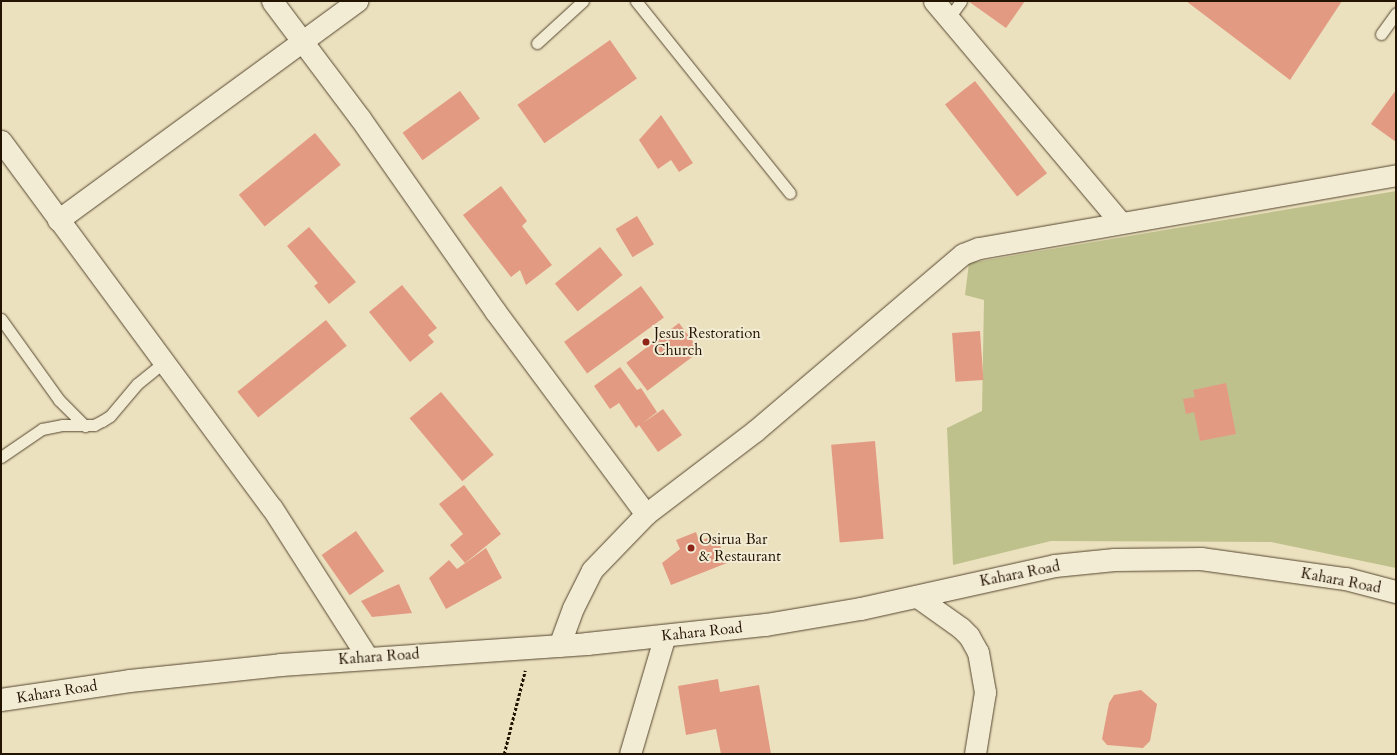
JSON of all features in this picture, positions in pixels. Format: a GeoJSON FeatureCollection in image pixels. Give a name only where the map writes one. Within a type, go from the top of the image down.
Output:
{"type":"FeatureCollection","features":[{"type":"Feature","properties":{"kind":"street"},"geometry":{"type":"LineString","coordinates":[[272,1],[360,118],[495,311],[646,514]]}},
{"type":"Feature","properties":{"kind":"street"},"geometry":{"type":"LineString","coordinates":[[58,220],[357,1]]}},
{"type":"Feature","properties":{"kind":"street"},"geometry":{"type":"LineString","coordinates":[[934,1],[1121,223]]}},
{"type":"Feature","properties":{"kind":"street"},"geometry":{"type":"LineString","coordinates":[[1,141],[272,508],[368,658]]}},
{"type":"Feature","properties":{"kind":"street"},"geometry":{"type":"LineString","coordinates":[[559,646],[573,608],[592,570],[646,514],[755,431],[963,254],[980,248],[1396,175]]}},
{"type":"Feature","properties":{"kind":"street","name":"Kahara Road"},"geometry":{"type":"LineString","coordinates":[[1,700],[130,681],[368,658],[559,646],[814,618],[1055,566],[1115,560],[1201,559],[1346,579],[1396,592]]}},
{"type":"Feature","properties":{"kind":"street"},"geometry":{"type":"LineString","coordinates":[[916,596],[961,628],[969,636],[978,652],[985,692],[975,754]]}},
{"type":"Feature","properties":{"kind":"street"},"geometry":{"type":"LineString","coordinates":[[630,754],[665,635]]}},
{"type":"Feature","properties":{"kind":"lane"},"geometry":{"type":"LineString","coordinates":[[537,43],[583,1]]}},
{"type":"Feature","properties":{"kind":"lane"},"geometry":{"type":"LineString","coordinates":[[636,1],[790,192]]}},
{"type":"Feature","properties":{"kind":"lane"},"geometry":{"type":"LineString","coordinates":[[948,19],[961,1]]}},
{"type":"Feature","properties":{"kind":"lane"},"geometry":{"type":"LineString","coordinates":[[1381,34],[1396,13]]}},
{"type":"Feature","properties":{"kind":"lane"},"geometry":{"type":"LineString","coordinates":[[1,319],[59,400],[85,426]]}},
{"type":"Feature","properties":{"kind":"lane"},"geometry":{"type":"LineString","coordinates":[[1,457],[42,429],[62,425],[94,425],[110,416],[136,384],[164,362]]}},
{"type":"Feature","properties":{"kind":"path"},"geometry":{"type":"LineString","coordinates":[[504,754],[531,647]]}},
{"type":"Feature","properties":{"kind":"green space"},"geometry":{"type":"Polygon","coordinates":[[[1396,191],[1396,568],[1271,542],[1051,541],[953,565],[947,428],[982,411],[984,300],[965,295],[969,263],[1396,191]]]}},
{"type":"Feature","properties":{"kind":"building"},"geometry":{"type":"Polygon","coordinates":[[[968,1],[1025,1],[1006,28],[968,1]]]}},
{"type":"Feature","properties":{"kind":"building"},"geometry":{"type":"Polygon","coordinates":[[[1186,1],[1342,1],[1290,80],[1186,1]]]}},
{"type":"Feature","properties":{"kind":"building"},"geometry":{"type":"Polygon","coordinates":[[[610,40],[637,79],[544,143],[517,105],[610,40]]]}},
{"type":"Feature","properties":{"kind":"building"},"geometry":{"type":"Polygon","coordinates":[[[975,81],[1047,173],[1017,197],[945,104],[975,81]]]}},
{"type":"Feature","properties":{"kind":"building"},"geometry":{"type":"Polygon","coordinates":[[[1396,90],[1396,142],[1371,124],[1396,90]]]}},
{"type":"Feature","properties":{"kind":"building"},"geometry":{"type":"Polygon","coordinates":[[[460,91],[480,119],[423,160],[403,133],[460,91]]]}},
{"type":"Feature","properties":{"kind":"building"},"geometry":{"type":"Polygon","coordinates":[[[661,115],[693,163],[679,172],[671,160],[658,169],[639,140],[661,115]]]}},
{"type":"Feature","properties":{"kind":"building"},"geometry":{"type":"Polygon","coordinates":[[[315,133],[341,165],[265,227],[239,195],[315,133]]]}},
{"type":"Feature","properties":{"kind":"building"},"geometry":{"type":"Polygon","coordinates":[[[501,186],[527,221],[522,226],[552,265],[526,285],[520,270],[511,277],[463,215],[501,186]]]}},
{"type":"Feature","properties":{"kind":"building"},"geometry":{"type":"Polygon","coordinates":[[[637,216],[654,244],[633,257],[616,229],[637,216]]]}},
{"type":"Feature","properties":{"kind":"building"},"geometry":{"type":"Polygon","coordinates":[[[309,227],[356,282],[329,304],[314,286],[318,283],[287,246],[309,227]]]}},
{"type":"Feature","properties":{"kind":"building"},"geometry":{"type":"Polygon","coordinates":[[[600,247],[623,275],[578,311],[555,284],[600,247]]]}},
{"type":"Feature","properties":{"kind":"building"},"geometry":{"type":"Polygon","coordinates":[[[402,285],[437,328],[428,335],[434,342],[410,362],[369,312],[402,285]]]}},
{"type":"Feature","properties":{"kind":"building"},"geometry":{"type":"Polygon","coordinates":[[[641,286],[664,318],[587,373],[564,342],[641,286]]]}},
{"type":"Feature","properties":{"kind":"building"},"geometry":{"type":"Polygon","coordinates":[[[326,320],[347,346],[258,417],[237,392],[326,320]]]}},
{"type":"Feature","properties":{"kind":"building"},"geometry":{"type":"Polygon","coordinates":[[[679,323],[700,351],[647,391],[626,363],[679,323]]]}},
{"type":"Feature","properties":{"kind":"building"},"geometry":{"type":"Polygon","coordinates":[[[980,331],[983,380],[955,382],[952,333],[980,331]]]}},
{"type":"Feature","properties":{"kind":"building"},"geometry":{"type":"Polygon","coordinates":[[[620,367],[637,390],[641,388],[657,412],[643,423],[663,409],[682,435],[658,452],[639,425],[636,428],[619,403],[610,409],[594,386],[620,367]]]}},
{"type":"Feature","properties":{"kind":"building"},"geometry":{"type":"Polygon","coordinates":[[[1226,383],[1236,434],[1200,441],[1194,412],[1186,414],[1183,399],[1195,397],[1193,390],[1226,383]]]}},
{"type":"Feature","properties":{"kind":"building"},"geometry":{"type":"Polygon","coordinates":[[[441,392],[494,455],[462,481],[410,418],[441,392]]]}},
{"type":"Feature","properties":{"kind":"building"},"geometry":{"type":"Polygon","coordinates":[[[875,441],[884,539],[840,542],[831,445],[875,441]]]}},
{"type":"Feature","properties":{"kind":"building"},"geometry":{"type":"Polygon","coordinates":[[[464,485],[501,534],[465,563],[450,545],[463,534],[439,504],[464,485]]]}},
{"type":"Feature","properties":{"kind":"building"},"geometry":{"type":"Polygon","coordinates":[[[356,531],[384,571],[350,595],[322,555],[356,531]]]}},
{"type":"Feature","properties":{"kind":"building"},"geometry":{"type":"Polygon","coordinates":[[[696,532],[699,541],[716,535],[727,563],[671,585],[662,563],[680,549],[676,540],[696,532]]]}},
{"type":"Feature","properties":{"kind":"building"},"geometry":{"type":"Polygon","coordinates":[[[486,548],[502,578],[446,609],[429,578],[449,560],[457,569],[486,548]]]}},
{"type":"Feature","properties":{"kind":"building"},"geometry":{"type":"Polygon","coordinates":[[[399,584],[412,613],[372,617],[361,601],[399,584]]]}},
{"type":"Feature","properties":{"kind":"building"},"geometry":{"type":"Polygon","coordinates":[[[718,679],[720,692],[759,685],[771,754],[721,754],[716,729],[686,735],[678,686],[718,679]]]}},
{"type":"Feature","properties":{"kind":"building"},"geometry":{"type":"Polygon","coordinates":[[[1141,690],[1157,704],[1150,741],[1143,748],[1107,745],[1102,739],[1109,703],[1114,695],[1141,690]]]}},
{"type":"Feature","properties":{"kind":"place","name":"Jesus Restoration Church"},"geometry":{"type":"Point","coordinates":[646,342]}},
{"type":"Feature","properties":{"kind":"place","name":"Osirua Bar & Restaurant"},"geometry":{"type":"Point","coordinates":[691,548]}}]}
